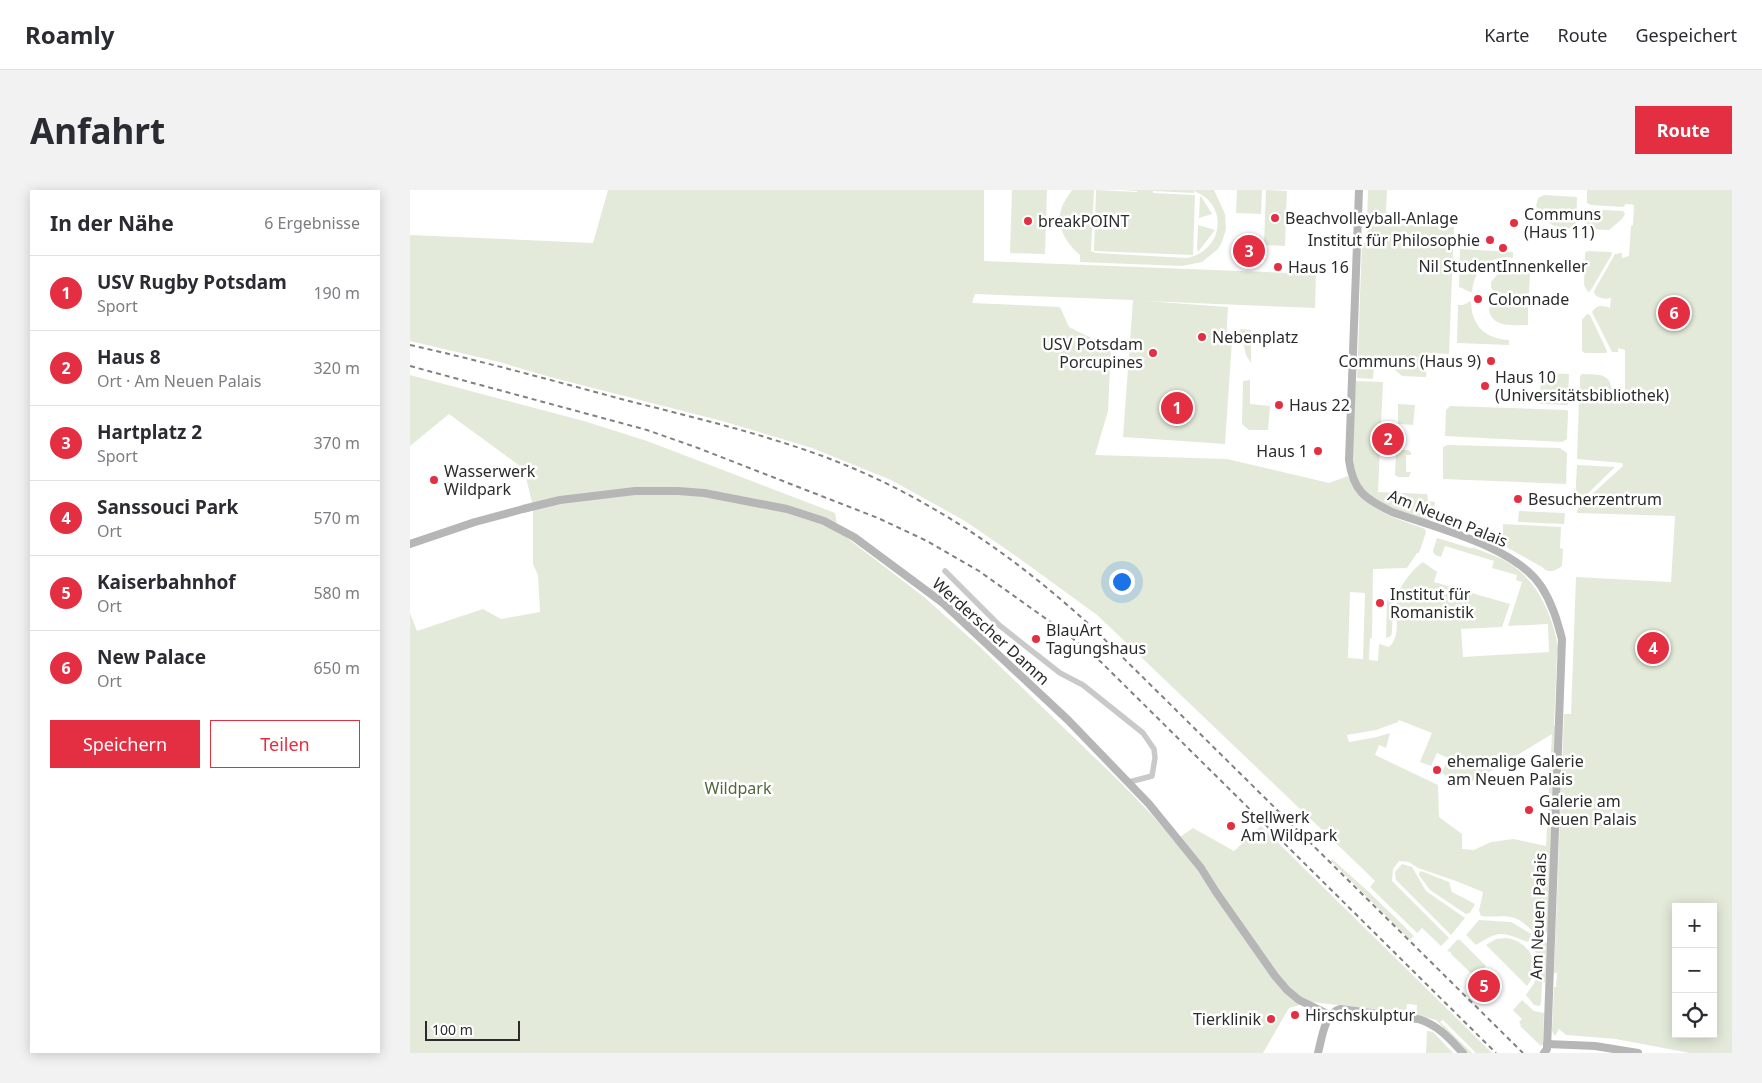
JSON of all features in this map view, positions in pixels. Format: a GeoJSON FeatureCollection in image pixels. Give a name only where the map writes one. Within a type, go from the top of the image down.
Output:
{"type":"FeatureCollection","features":[{"type":"Feature","properties":{"kind":"street","name":"Am Neuen Palais"},"geometry":{"type":"LineString","coordinates":[[1360,190],[1349,460],[1354,484],[1379,506],[1485,545],[1514,560],[1540,584],[1557,619],[1562,639],[1547,1049],[1544,1053]]}},
{"type":"Feature","properties":{"kind":"street","name":"Werderscher Damm"},"geometry":{"type":"LineString","coordinates":[[410,544],[506,513],[560,500],[615,492],[653,490],[704,493],[787,509],[824,521],[854,537],[943,603],[1068,720],[1150,804],[1201,868],[1281,983],[1299,1000],[1330,1015]]}},
{"type":"Feature","properties":{"kind":"street","name":"Werderscher Damm"},"geometry":{"type":"LineString","coordinates":[[945,571],[999,625],[1060,674],[1083,685],[1143,733],[1154,749],[1155,758],[1152,776],[1129,782]]}},
{"type":"Feature","properties":{"kind":"street"},"geometry":{"type":"LineString","coordinates":[[1318,1053],[1330,1015],[1334,1010],[1340,1009],[1418,1019],[1436,1026],[1463,1053]]}},
{"type":"Feature","properties":{"kind":"street"},"geometry":{"type":"LineString","coordinates":[[1547,1044],[1595,1046],[1638,1053]]}},
{"type":"Feature","properties":{"kind":"green space"},"geometry":{"type":"Polygon","coordinates":[[[608,190],[984,190],[984,261],[1316,274],[1315,308],[1145,301],[1228,307],[1226,341],[1232,341],[1225,444],[1123,437],[1133,300],[975,294],[972,303],[1060,307],[1069,327],[1111,348],[1108,411],[1095,455],[1227,459],[1329,483],[1348,476],[1354,488],[1371,505],[1391,516],[1425,529],[1426,532],[1419,553],[1417,553],[1407,568],[1373,569],[1372,638],[1370,638],[1369,660],[1378,661],[1379,644],[1389,647],[1393,642],[1396,630],[1398,593],[1415,568],[1423,562],[1437,572],[1434,582],[1510,604],[1502,627],[1461,629],[1463,657],[1549,652],[1548,624],[1508,626],[1522,582],[1516,580],[1517,575],[1492,568],[1494,561],[1445,546],[1441,557],[1435,555],[1433,551],[1437,538],[1474,548],[1497,557],[1513,565],[1524,575],[1548,611],[1557,639],[1559,654],[1557,654],[1554,726],[1556,726],[1548,932],[1539,934],[1517,919],[1504,916],[1481,916],[1479,911],[1483,892],[1418,868],[1409,862],[1399,861],[1393,869],[1392,881],[1449,938],[1441,946],[1422,928],[1417,933],[1370,887],[1375,881],[1365,871],[1097,615],[965,521],[891,480],[812,448],[722,421],[499,362],[410,341],[410,235],[593,243],[608,190]],[[1350,592],[1348,658],[1363,659],[1365,593],[1350,592]],[[1399,720],[1376,730],[1347,735],[1349,742],[1390,733],[1386,748],[1379,745],[1375,755],[1438,785],[1439,817],[1462,834],[1462,849],[1474,850],[1491,842],[1514,839],[1546,846],[1552,734],[1476,780],[1462,783],[1454,781],[1442,773],[1448,758],[1437,753],[1431,766],[1420,762],[1432,733],[1399,720]]]}},
{"type":"Feature","properties":{"kind":"green space","name":"breakPOINT"},"geometry":{"type":"Polygon","coordinates":[[[1012,190],[1047,190],[1045,254],[1010,253],[1012,190]]]}},
{"type":"Feature","properties":{"kind":"green space"},"geometry":{"type":"Polygon","coordinates":[[[1072,190],[1094,190],[1091,251],[1096,253],[1187,258],[1199,254],[1208,247],[1215,237],[1217,217],[1213,206],[1206,198],[1194,191],[1194,193],[1153,191],[1153,193],[1195,195],[1193,255],[1094,251],[1096,190],[1137,192],[1121,190],[1214,190],[1225,214],[1226,229],[1218,249],[1202,262],[1182,266],[1080,262],[1080,255],[1066,240],[1060,221],[1063,205],[1072,190]]]}},
{"type":"Feature","properties":{"kind":"green space"},"geometry":{"type":"Polygon","coordinates":[[[1237,190],[1262,190],[1261,214],[1236,213],[1237,190]]]}},
{"type":"Feature","properties":{"kind":"green space","name":"Beachvolleyball-Anlage"},"geometry":{"type":"Polygon","coordinates":[[[1266,190],[1287,191],[1285,246],[1264,245],[1263,261],[1234,259],[1235,242],[1264,243],[1266,190]]]}},
{"type":"Feature","properties":{"kind":"green space"},"geometry":{"type":"Polygon","coordinates":[[[1368,190],[1387,190],[1386,212],[1400,213],[1400,221],[1367,220],[1368,190]]]}},
{"type":"Feature","properties":{"kind":"green space"},"geometry":{"type":"Polygon","coordinates":[[[1587,190],[1732,190],[1732,1053],[1690,1053],[1616,1039],[1566,1035],[1559,1029],[1555,1036],[1552,1031],[1554,987],[1556,987],[1557,973],[1554,973],[1564,714],[1571,714],[1576,577],[1671,582],[1675,516],[1577,513],[1578,507],[1623,466],[1622,463],[1577,459],[1579,399],[1616,399],[1617,401],[1625,402],[1625,350],[1618,348],[1618,352],[1612,352],[1592,312],[1600,306],[1610,308],[1611,298],[1598,297],[1594,291],[1615,254],[1622,253],[1622,258],[1629,256],[1634,205],[1626,204],[1623,207],[1591,205],[1587,203],[1587,190]]]}},
{"type":"Feature","properties":{"kind":"green space"},"geometry":{"type":"Polygon","coordinates":[[[1544,195],[1577,197],[1576,228],[1562,228],[1548,222],[1544,218],[1536,206],[1538,198],[1544,195]]]}},
{"type":"Feature","properties":{"kind":"green space"},"geometry":{"type":"Polygon","coordinates":[[[1200,197],[1212,214],[1199,218],[1200,197]]]}},
{"type":"Feature","properties":{"kind":"green space"},"geometry":{"type":"Polygon","coordinates":[[[1590,209],[1623,211],[1625,214],[1609,230],[1588,229],[1586,226],[1587,211],[1590,209]]]}},
{"type":"Feature","properties":{"kind":"green space"},"geometry":{"type":"Polygon","coordinates":[[[1431,214],[1453,215],[1454,223],[1430,222],[1431,214]]]}},
{"type":"Feature","properties":{"kind":"green space"},"geometry":{"type":"Polygon","coordinates":[[[1368,223],[1454,227],[1449,354],[1427,353],[1426,377],[1402,376],[1383,360],[1378,361],[1374,366],[1373,379],[1357,378],[1362,243],[1367,243],[1368,223]]]}},
{"type":"Feature","properties":{"kind":"green space"},"geometry":{"type":"Polygon","coordinates":[[[1198,225],[1215,230],[1198,252],[1197,249],[1198,225]]]}},
{"type":"Feature","properties":{"kind":"green space"},"geometry":{"type":"Polygon","coordinates":[[[1460,249],[1513,252],[1513,258],[1496,259],[1484,266],[1479,271],[1473,284],[1472,292],[1470,292],[1459,287],[1460,249]]]}},
{"type":"Feature","properties":{"kind":"green space"},"geometry":{"type":"Polygon","coordinates":[[[1588,251],[1611,252],[1612,254],[1588,292],[1584,285],[1585,253],[1588,251]]]}},
{"type":"Feature","properties":{"kind":"green space"},"geometry":{"type":"Polygon","coordinates":[[[1502,273],[1530,273],[1529,293],[1527,295],[1494,293],[1491,282],[1497,275],[1502,273]]]}},
{"type":"Feature","properties":{"kind":"green space"},"geometry":{"type":"Polygon","coordinates":[[[1471,301],[1474,317],[1481,329],[1493,337],[1509,340],[1509,345],[1457,343],[1458,305],[1471,301]]]}},
{"type":"Feature","properties":{"kind":"green space"},"geometry":{"type":"Polygon","coordinates":[[[1493,302],[1528,305],[1528,325],[1503,324],[1493,319],[1489,308],[1493,306],[1493,302]]]}},
{"type":"Feature","properties":{"kind":"green space"},"geometry":{"type":"Polygon","coordinates":[[[1587,314],[1590,315],[1607,351],[1606,353],[1585,353],[1582,351],[1582,320],[1587,314]]]}},
{"type":"Feature","properties":{"kind":"green space"},"geometry":{"type":"Polygon","coordinates":[[[1240,329],[1251,330],[1251,363],[1246,355],[1240,329]]]}},
{"type":"Feature","properties":{"kind":"green space"},"geometry":{"type":"Polygon","coordinates":[[[1543,373],[1569,374],[1568,405],[1540,404],[1541,375],[1543,373]]]}},
{"type":"Feature","properties":{"kind":"green space"},"geometry":{"type":"Polygon","coordinates":[[[1582,374],[1604,376],[1610,383],[1612,396],[1580,394],[1580,376],[1582,374]]]}},
{"type":"Feature","properties":{"kind":"green space","name":"Wildpark"},"geometry":{"type":"Polygon","coordinates":[[[410,375],[584,421],[647,441],[835,513],[838,531],[924,597],[980,647],[1120,782],[1174,841],[1193,828],[1234,851],[1261,826],[1492,1053],[1476,1053],[1443,1020],[1440,1022],[1472,1053],[1468,1053],[1436,1020],[1416,1015],[1417,1005],[1407,1004],[1406,1013],[1311,1002],[1289,1008],[1263,1053],[410,1053],[410,613],[417,631],[483,609],[501,619],[540,612],[538,575],[533,564],[533,507],[524,469],[449,414],[410,446],[410,375]]]}},
{"type":"Feature","properties":{"kind":"green space"},"geometry":{"type":"Polygon","coordinates":[[[1250,380],[1250,404],[1270,406],[1268,430],[1249,430],[1242,424],[1243,381],[1250,380]]]}},
{"type":"Feature","properties":{"kind":"green space"},"geometry":{"type":"Polygon","coordinates":[[[1356,381],[1383,382],[1381,425],[1377,425],[1376,429],[1373,429],[1372,444],[1376,444],[1376,448],[1380,448],[1378,492],[1427,494],[1428,501],[1435,502],[1433,516],[1430,521],[1386,505],[1370,496],[1358,481],[1353,460],[1356,381]]]}},
{"type":"Feature","properties":{"kind":"green space"},"geometry":{"type":"Polygon","coordinates":[[[1398,404],[1415,405],[1413,425],[1398,424],[1398,404]]]}},
{"type":"Feature","properties":{"kind":"green space"},"geometry":{"type":"Polygon","coordinates":[[[1450,406],[1567,410],[1567,439],[1562,442],[1445,436],[1446,410],[1450,406]]]}},
{"type":"Feature","properties":{"kind":"green space"},"geometry":{"type":"Polygon","coordinates":[[[1447,445],[1560,448],[1567,453],[1566,484],[1443,479],[1443,447],[1447,445]]]}},
{"type":"Feature","properties":{"kind":"green space"},"geometry":{"type":"Polygon","coordinates":[[[1399,450],[1411,452],[1411,455],[1406,455],[1406,472],[1411,472],[1409,477],[1398,477],[1395,475],[1396,452],[1399,450]]]}},
{"type":"Feature","properties":{"kind":"green space"},"geometry":{"type":"Polygon","coordinates":[[[1577,465],[1615,467],[1576,505],[1575,502],[1577,465]]]}},
{"type":"Feature","properties":{"kind":"green space"},"geometry":{"type":"Polygon","coordinates":[[[1519,511],[1565,513],[1564,524],[1518,522],[1519,511]]]}},
{"type":"Feature","properties":{"kind":"green space"},"geometry":{"type":"Polygon","coordinates":[[[1503,524],[1561,527],[1560,548],[1563,549],[1562,566],[1554,570],[1547,570],[1506,547],[1503,538],[1503,524]]]}},
{"type":"Feature","properties":{"kind":"green space"},"geometry":{"type":"Polygon","coordinates":[[[1387,600],[1393,601],[1392,632],[1391,636],[1386,638],[1387,600]]]}},
{"type":"Feature","properties":{"kind":"green space"},"geometry":{"type":"Polygon","coordinates":[[[1332,859],[1414,936],[1410,940],[1331,861],[1332,859]]]}},
{"type":"Feature","properties":{"kind":"green space"},"geometry":{"type":"Polygon","coordinates":[[[1402,864],[1412,867],[1426,891],[1465,918],[1451,935],[1396,880],[1395,872],[1402,864]]]}},
{"type":"Feature","properties":{"kind":"green space"},"geometry":{"type":"Polygon","coordinates":[[[1421,871],[1449,882],[1452,892],[1475,904],[1470,913],[1466,914],[1430,890],[1419,875],[1421,871]]]}},
{"type":"Feature","properties":{"kind":"green space"},"geometry":{"type":"Polygon","coordinates":[[[1479,920],[1511,922],[1531,934],[1531,939],[1527,942],[1501,934],[1476,945],[1466,935],[1479,920]]]}},
{"type":"Feature","properties":{"kind":"green space"},"geometry":{"type":"Polygon","coordinates":[[[1506,938],[1522,944],[1532,956],[1534,970],[1527,986],[1486,945],[1496,939],[1506,938]]]}},
{"type":"Feature","properties":{"kind":"green space"},"geometry":{"type":"Polygon","coordinates":[[[1457,940],[1460,940],[1486,966],[1474,976],[1451,952],[1447,951],[1457,940]]]}},
{"type":"Feature","properties":{"kind":"green space"},"geometry":{"type":"Polygon","coordinates":[[[1543,940],[1547,943],[1545,982],[1542,982],[1541,1004],[1539,1006],[1534,1005],[1526,995],[1539,969],[1533,943],[1543,940]]]}},
{"type":"Feature","properties":{"kind":"green space"},"geometry":{"type":"Polygon","coordinates":[[[1522,1000],[1534,1011],[1544,1013],[1543,1044],[1541,1046],[1520,1026],[1519,1022],[1522,1019],[1513,1010],[1522,1000]]]}},
{"type":"Feature","properties":{"kind":"green space"},"geometry":{"type":"Polygon","coordinates":[[[1427,1031],[1433,1032],[1453,1053],[1426,1053],[1427,1031]]]}},
{"type":"Feature","properties":{"kind":"railway"},"geometry":{"type":"LineString","coordinates":[[410,345],[491,364],[701,419],[800,448],[862,472],[898,489],[967,529],[1032,576],[1093,628],[1523,1053]]}},
{"type":"Feature","properties":{"kind":"railway"},"geometry":{"type":"LineString","coordinates":[[410,366],[647,430],[698,448],[878,518],[927,541],[979,571],[1066,633],[1101,662],[1496,1053]]}},
{"type":"Feature","properties":{"kind":"place","name":"Beachvolleyball-Anlage"},"geometry":{"type":"Point","coordinates":[1275,218]}},
{"type":"Feature","properties":{"kind":"place","name":"breakPOINT"},"geometry":{"type":"Point","coordinates":[1028,221]}},
{"type":"Feature","properties":{"kind":"place","name":"Communs (Haus 11)"},"geometry":{"type":"Point","coordinates":[1514,223]}},
{"type":"Feature","properties":{"kind":"place","name":"Institut für Philosophie"},"geometry":{"type":"Point","coordinates":[1490,240]}},
{"type":"Feature","properties":{"kind":"place","name":"Nil StudentInnenkeller"},"geometry":{"type":"Point","coordinates":[1503,248]}},
{"type":"Feature","properties":{"kind":"place","name":"Hartplatz 2"},"geometry":{"type":"Point","coordinates":[1249,251]}},
{"type":"Feature","properties":{"kind":"place","name":"Haus 16"},"geometry":{"type":"Point","coordinates":[1278,267]}},
{"type":"Feature","properties":{"kind":"place","name":"Colonnade"},"geometry":{"type":"Point","coordinates":[1478,299]}},
{"type":"Feature","properties":{"kind":"place","name":"New Palace"},"geometry":{"type":"Point","coordinates":[1674,313]}},
{"type":"Feature","properties":{"kind":"place","name":"Nebenplatz"},"geometry":{"type":"Point","coordinates":[1202,337]}},
{"type":"Feature","properties":{"kind":"place","name":"USV Potsdam Porcupines"},"geometry":{"type":"Point","coordinates":[1153,353]}},
{"type":"Feature","properties":{"kind":"place","name":"Communs (Haus 9)"},"geometry":{"type":"Point","coordinates":[1491,361]}},
{"type":"Feature","properties":{"kind":"place","name":"Haus 10 (Universitätsbibliothek)"},"geometry":{"type":"Point","coordinates":[1485,386]}},
{"type":"Feature","properties":{"kind":"place","name":"Haus 22"},"geometry":{"type":"Point","coordinates":[1279,405]}},
{"type":"Feature","properties":{"kind":"place","name":"USV Rugby Potsdam"},"geometry":{"type":"Point","coordinates":[1177,408]}},
{"type":"Feature","properties":{"kind":"place","name":"Haus 8"},"geometry":{"type":"Point","coordinates":[1388,439]}},
{"type":"Feature","properties":{"kind":"place","name":"Haus 1"},"geometry":{"type":"Point","coordinates":[1318,451]}},
{"type":"Feature","properties":{"kind":"place","name":"Wasserwerk Wildpark"},"geometry":{"type":"Point","coordinates":[434,480]}},
{"type":"Feature","properties":{"kind":"place","name":"Besucherzentrum"},"geometry":{"type":"Point","coordinates":[1518,499]}},
{"type":"Feature","properties":{"kind":"place","name":"Institut für Romanistik"},"geometry":{"type":"Point","coordinates":[1380,603]}},
{"type":"Feature","properties":{"kind":"place","name":"BlauArt Tagungshaus"},"geometry":{"type":"Point","coordinates":[1036,639]}},
{"type":"Feature","properties":{"kind":"place","name":"Sanssouci Park"},"geometry":{"type":"Point","coordinates":[1653,648]}},
{"type":"Feature","properties":{"kind":"place","name":"ehemalige Galerie am Neuen Palais"},"geometry":{"type":"Point","coordinates":[1437,770]}},
{"type":"Feature","properties":{"kind":"place","name":"Galerie am Neuen Palais"},"geometry":{"type":"Point","coordinates":[1529,810]}},
{"type":"Feature","properties":{"kind":"place","name":"Stellwerk Am Wildpark"},"geometry":{"type":"Point","coordinates":[1231,826]}},
{"type":"Feature","properties":{"kind":"place","name":"Kaiserbahnhof"},"geometry":{"type":"Point","coordinates":[1484,986]}},
{"type":"Feature","properties":{"kind":"place","name":"Hirschskulptur"},"geometry":{"type":"Point","coordinates":[1295,1015]}},
{"type":"Feature","properties":{"kind":"place","name":"Tierklinik"},"geometry":{"type":"Point","coordinates":[1271,1019]}}]}
